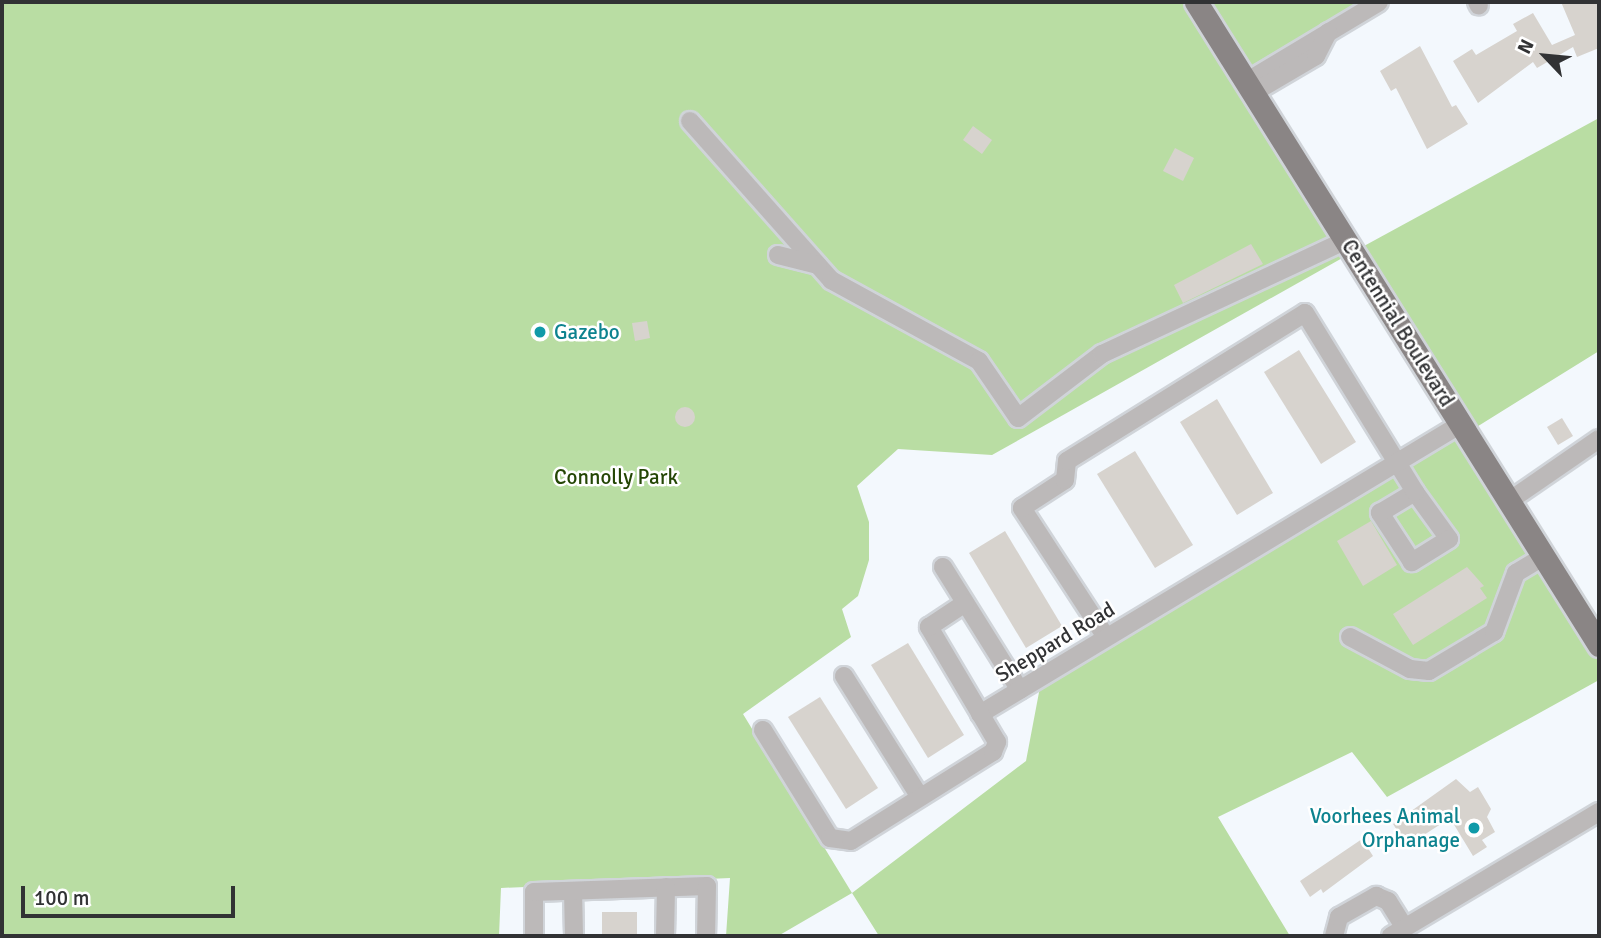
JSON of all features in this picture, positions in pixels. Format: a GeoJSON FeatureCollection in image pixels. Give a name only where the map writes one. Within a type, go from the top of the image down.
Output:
{"type":"FeatureCollection","features":[{"type":"Feature","properties":{"kind":"main road","name":"Centennial Boulevard"},"geometry":{"type":"LineString","coordinates":[[1196,2],[1599,645]]}},
{"type":"Feature","properties":{"kind":"street"},"geometry":{"type":"LineString","coordinates":[[1250,87],[1316,56],[1328,32],[1379,2]]}},
{"type":"Feature","properties":{"kind":"street"},"geometry":{"type":"LineString","coordinates":[[690,121],[831,280],[979,361],[1018,418],[1102,354],[1346,240]]}},
{"type":"Feature","properties":{"kind":"street"},"geometry":{"type":"LineString","coordinates":[[778,255],[818,265]]}},
{"type":"Feature","properties":{"kind":"street"},"geometry":{"type":"LineString","coordinates":[[1107,637],[1022,508],[1065,480],[1067,461],[1305,313],[1415,492]]}},
{"type":"Feature","properties":{"kind":"street","name":"Sheppard Road"},"geometry":{"type":"LineString","coordinates":[[980,714],[1461,424]]}},
{"type":"Feature","properties":{"kind":"street"},"geometry":{"type":"LineString","coordinates":[[1509,501],[1599,439]]}},
{"type":"Feature","properties":{"kind":"street"},"geometry":{"type":"LineString","coordinates":[[1350,637],[1410,669],[1429,671],[1494,632],[1516,573],[1544,556]]}},
{"type":"Feature","properties":{"kind":"street"},"geometry":{"type":"LineString","coordinates":[[943,566],[1020,690]]}},
{"type":"Feature","properties":{"kind":"street"},"geometry":{"type":"LineString","coordinates":[[763,730],[830,838],[851,841],[993,752],[998,742],[929,627],[965,603]]}},
{"type":"Feature","properties":{"kind":"street"},"geometry":{"type":"LineString","coordinates":[[844,676],[920,797]]}},
{"type":"Feature","properties":{"kind":"street"},"geometry":{"type":"LineString","coordinates":[[1334,936],[1339,917],[1375,897],[1388,901],[1398,932],[1599,812]]}},
{"type":"Feature","properties":{"kind":"street"},"geometry":{"type":"LineString","coordinates":[[534,936],[534,892],[706,886],[706,936]]}},
{"type":"Feature","properties":{"kind":"street"},"geometry":{"type":"LineString","coordinates":[[665,936],[666,887]]}},
{"type":"Feature","properties":{"kind":"street"},"geometry":{"type":"LineString","coordinates":[[573,891],[574,936]]}},
{"type":"Feature","properties":{"kind":"green space","name":"Connolly Park"},"geometry":{"type":"Polygon","coordinates":[[[2,2],[1379,2],[1247,82],[1353,252],[992,455],[898,449],[857,486],[869,522],[869,560],[858,596],[842,609],[851,637],[743,714],[852,893],[778,936],[726,936],[730,878],[501,888],[499,936],[2,936],[2,2]]]}},
{"type":"Feature","properties":{"kind":"green space"},"geometry":{"type":"Polygon","coordinates":[[[1599,118],[1599,351],[1467,433],[1599,646],[1599,680],[1387,797],[1352,752],[1218,817],[1290,936],[879,936],[852,893],[1026,761],[1040,687],[1466,434],[1353,252],[1599,118]]]}},
{"type":"Feature","properties":{"kind":"building"},"geometry":{"type":"Polygon","coordinates":[[[1561,2],[1599,2],[1599,48],[1577,57],[1573,47],[1537,68],[1533,62],[1478,103],[1453,61],[1472,49],[1476,55],[1517,31],[1513,24],[1533,13],[1552,45],[1575,35],[1561,2]]]}},
{"type":"Feature","properties":{"kind":"building"},"geometry":{"type":"Polygon","coordinates":[[[1420,46],[1452,107],[1456,105],[1468,124],[1427,149],[1396,88],[1391,91],[1380,71],[1420,46]]]}},
{"type":"Feature","properties":{"kind":"building"},"geometry":{"type":"Polygon","coordinates":[[[973,126],[992,140],[982,154],[963,140],[973,126]]]}},
{"type":"Feature","properties":{"kind":"building"},"geometry":{"type":"Polygon","coordinates":[[[1175,148],[1194,158],[1183,181],[1163,171],[1175,148]]]}},
{"type":"Feature","properties":{"kind":"building"},"geometry":{"type":"Polygon","coordinates":[[[1251,244],[1263,264],[1183,303],[1174,285],[1251,244]]]}},
{"type":"Feature","properties":{"kind":"building"},"geometry":{"type":"Polygon","coordinates":[[[647,321],[650,338],[635,341],[632,323],[647,321]]]}},
{"type":"Feature","properties":{"kind":"building"},"geometry":{"type":"Polygon","coordinates":[[[1299,350],[1356,442],[1321,464],[1264,372],[1299,350]]]}},
{"type":"Feature","properties":{"kind":"building"},"geometry":{"type":"Polygon","coordinates":[[[1217,399],[1273,493],[1237,515],[1180,422],[1217,399]]]}},
{"type":"Feature","properties":{"kind":"building"},"geometry":{"type":"Polygon","coordinates":[[[685,407],[692,410],[695,417],[692,424],[685,427],[678,424],[675,417],[678,410],[685,407]]]}},
{"type":"Feature","properties":{"kind":"building"},"geometry":{"type":"Polygon","coordinates":[[[1562,418],[1573,436],[1558,445],[1547,427],[1562,418]]]}},
{"type":"Feature","properties":{"kind":"building"},"geometry":{"type":"Polygon","coordinates":[[[1135,451],[1193,545],[1155,568],[1097,474],[1135,451]]]}},
{"type":"Feature","properties":{"kind":"building"},"geometry":{"type":"Polygon","coordinates":[[[1371,521],[1397,565],[1363,586],[1337,541],[1371,521]]]}},
{"type":"Feature","properties":{"kind":"building"},"geometry":{"type":"Polygon","coordinates":[[[1005,531],[1062,626],[1026,648],[969,553],[1005,531]]]}},
{"type":"Feature","properties":{"kind":"building"},"geometry":{"type":"Polygon","coordinates":[[[1467,567],[1484,586],[1480,588],[1487,598],[1413,645],[1393,614],[1467,567]]]}},
{"type":"Feature","properties":{"kind":"building"},"geometry":{"type":"Polygon","coordinates":[[[908,643],[964,735],[928,758],[871,665],[908,643]]]}},
{"type":"Feature","properties":{"kind":"building"},"geometry":{"type":"Polygon","coordinates":[[[820,697],[878,788],[846,809],[788,717],[820,697]]]}},
{"type":"Feature","properties":{"kind":"building"},"geometry":{"type":"Polygon","coordinates":[[[1456,779],[1470,792],[1478,787],[1491,809],[1487,817],[1495,832],[1482,840],[1487,847],[1473,856],[1450,818],[1407,846],[1393,824],[1456,779]]]}},
{"type":"Feature","properties":{"kind":"building"},"geometry":{"type":"Polygon","coordinates":[[[1362,839],[1373,856],[1323,893],[1321,889],[1310,897],[1300,881],[1362,839]]]}},
{"type":"Feature","properties":{"kind":"building"},"geometry":{"type":"Polygon","coordinates":[[[602,912],[637,912],[637,936],[602,936],[602,912]]]}},
{"type":"Feature","properties":{"kind":"place","name":"Gazebo"},"geometry":{"type":"Point","coordinates":[540,332]}},
{"type":"Feature","properties":{"kind":"place","name":"Voorhees Animal Orphanage"},"geometry":{"type":"Point","coordinates":[1474,828]}}]}
